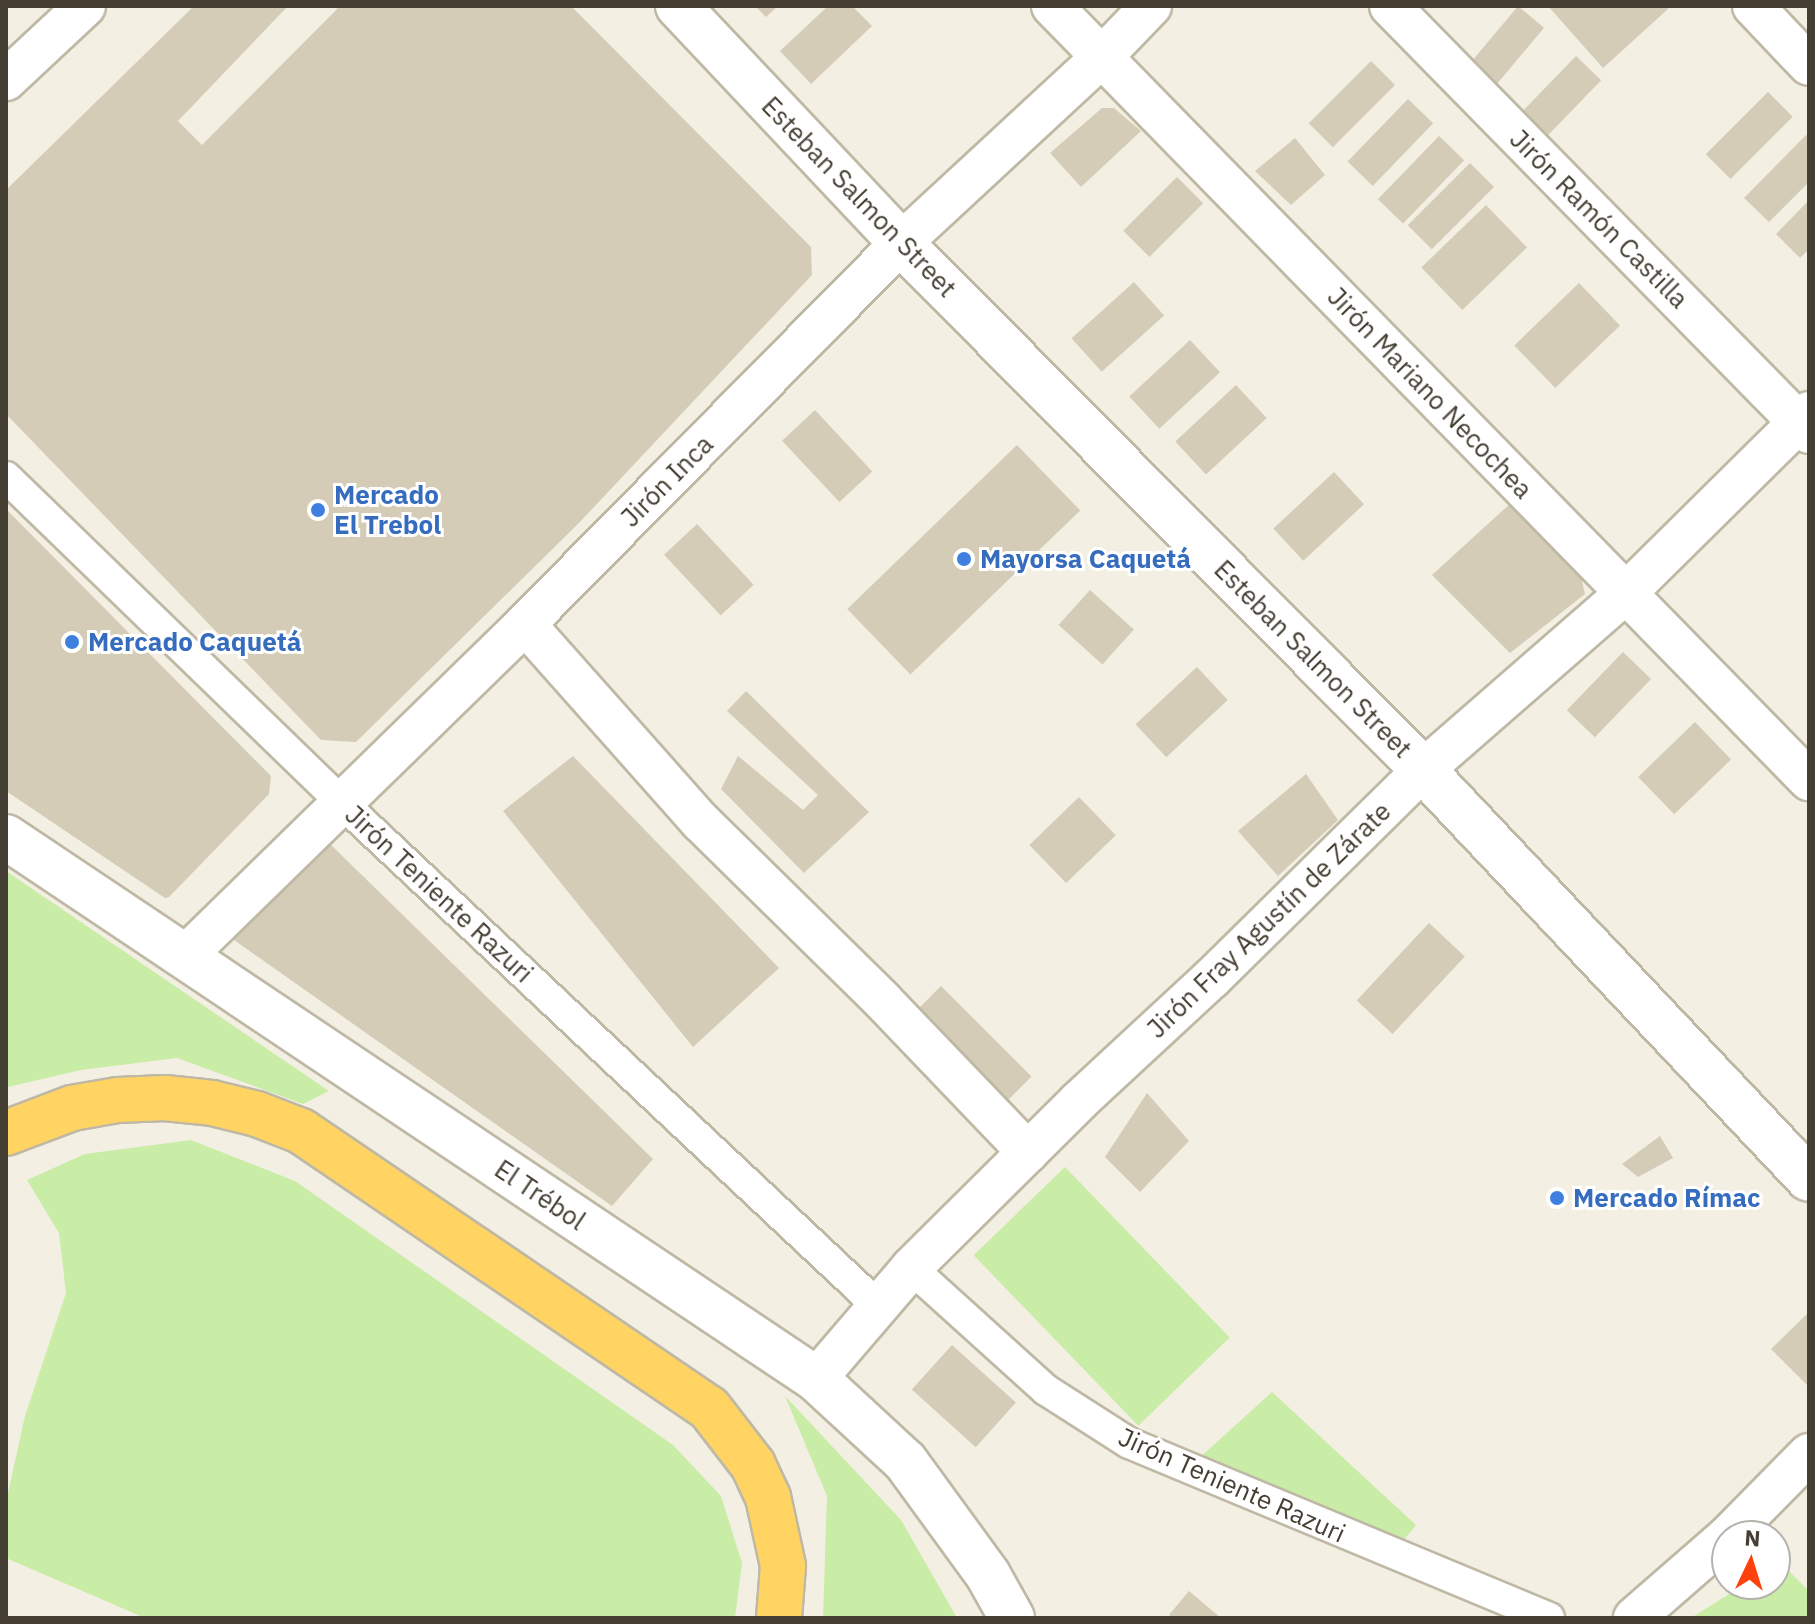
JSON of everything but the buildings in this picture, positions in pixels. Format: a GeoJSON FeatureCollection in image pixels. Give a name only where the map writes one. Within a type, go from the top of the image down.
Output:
{"type":"FeatureCollection","features":[{"type":"Feature","properties":{"kind":"highway"},"geometry":{"type":"LineString","coordinates":[[6,1133],[72,1108],[118,1100],[165,1098],[212,1103],[257,1114],[301,1131],[709,1408],[740,1445],[768,1497],[783,1566],[779,1618]]}},
{"type":"Feature","properties":{"kind":"street"},"geometry":{"type":"LineString","coordinates":[[6,80],[85,6]]}},
{"type":"Feature","properties":{"kind":"street","name":"Esteban Salmon Street"},"geometry":{"type":"LineString","coordinates":[[678,6],[901,243],[1423,770],[1809,1179]]}},
{"type":"Feature","properties":{"kind":"street","name":"Jirón Mariano Necochea"},"geometry":{"type":"LineString","coordinates":[[1052,6],[1809,780]]}},
{"type":"Feature","properties":{"kind":"street","name":"Jirón Inca"},"geometry":{"type":"LineString","coordinates":[[184,957],[525,624],[901,243],[1101,58],[1151,6]]}},
{"type":"Feature","properties":{"kind":"street","name":"Jirón Ramón Castilla"},"geometry":{"type":"LineString","coordinates":[[1390,6],[1805,422]]}},
{"type":"Feature","properties":{"kind":"street"},"geometry":{"type":"LineString","coordinates":[[1753,6],[1809,65]]}},
{"type":"Feature","properties":{"kind":"street","name":"Jirón Fray Agustín de Zárate"},"geometry":{"type":"LineString","coordinates":[[816,1379],[911,1268],[1028,1152],[1423,770],[1626,593],[1805,422]]}},
{"type":"Feature","properties":{"kind":"street","name":"Jirón Teniente Razuri"},"geometry":{"type":"LineString","coordinates":[[6,477],[341,802],[877,1305]]}},
{"type":"Feature","properties":{"kind":"street"},"geometry":{"type":"LineString","coordinates":[[525,624],[701,822],[1028,1152]]}},
{"type":"Feature","properties":{"kind":"street","name":"El Trébol"},"geometry":{"type":"LineString","coordinates":[[6,837],[816,1379],[905,1461],[988,1575],[1012,1618]]}},
{"type":"Feature","properties":{"kind":"street","name":"Jirón Teniente Razuri"},"geometry":{"type":"LineString","coordinates":[[911,1268],[1046,1390],[1129,1443],[1549,1618]]}},
{"type":"Feature","properties":{"kind":"street"},"geometry":{"type":"LineString","coordinates":[[1743,1520],[1809,1454]]}},
{"type":"Feature","properties":{"kind":"street"},"geometry":{"type":"LineString","coordinates":[[1634,1618],[1711,1550]]}},
{"type":"Feature","properties":{"kind":"green space"},"geometry":{"type":"Polygon","coordinates":[[[6,871],[329,1091],[303,1104],[177,1058],[81,1070],[8,1087],[6,871]]]}},
{"type":"Feature","properties":{"kind":"green space"},"geometry":{"type":"Polygon","coordinates":[[[191,1140],[295,1181],[673,1445],[721,1496],[742,1563],[735,1618],[145,1618],[6,1558],[6,1502],[25,1416],[66,1293],[59,1233],[27,1180],[85,1154],[191,1140]]]}},
{"type":"Feature","properties":{"kind":"green space"},"geometry":{"type":"Polygon","coordinates":[[[1065,1167],[1230,1337],[1138,1426],[974,1255],[1065,1167]]]}},
{"type":"Feature","properties":{"kind":"green space"},"geometry":{"type":"Polygon","coordinates":[[[1272,1392],[1416,1525],[1395,1551],[1196,1461],[1272,1392]]]}},
{"type":"Feature","properties":{"kind":"green space"},"geometry":{"type":"Polygon","coordinates":[[[785,1396],[901,1520],[957,1618],[823,1618],[827,1496],[785,1396]]]}},
{"type":"Feature","properties":{"kind":"green space"},"geometry":{"type":"Polygon","coordinates":[[[1791,1573],[1809,1591],[1809,1618],[1691,1618],[1720,1600],[1791,1600],[1791,1573]]]}},
{"type":"Feature","properties":{"kind":"place","name":"Mercado El Trebol"},"geometry":{"type":"Point","coordinates":[318,510]}},
{"type":"Feature","properties":{"kind":"place","name":"Mayorsa Caquetá"},"geometry":{"type":"Point","coordinates":[964,559]}},
{"type":"Feature","properties":{"kind":"place","name":"Mercado Caquetá"},"geometry":{"type":"Point","coordinates":[72,642]}},
{"type":"Feature","properties":{"kind":"place","name":"Mercado Rímac"},"geometry":{"type":"Point","coordinates":[1557,1198]}}]}
